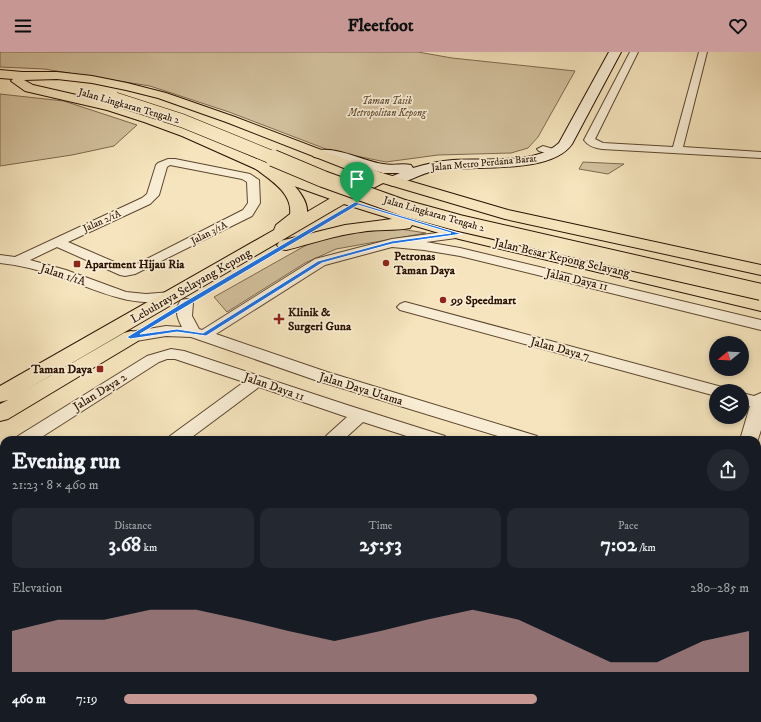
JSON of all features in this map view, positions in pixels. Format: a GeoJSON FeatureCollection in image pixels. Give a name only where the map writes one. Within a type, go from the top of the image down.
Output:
{"type":"FeatureCollection","features":[{"type":"Feature","properties":{"kind":"main road","name":"Jalan Lingkaran Tengah 2"},"geometry":{"type":"LineString","coordinates":[[0,74],[70,89],[121,97],[193,116],[337,173],[414,200],[467,214],[761,280]]}},
{"type":"Feature","properties":{"kind":"main road"},"geometry":{"type":"LineString","coordinates":[[19,78],[46,74],[66,76],[100,81],[162,95],[388,180],[458,201],[513,215],[761,270]]}},
{"type":"Feature","properties":{"kind":"main road","name":"Jalan Lingkaran Tengah 2"},"geometry":{"type":"LineString","coordinates":[[0,79],[19,78]]}},
{"type":"Feature","properties":{"kind":"main road"},"geometry":{"type":"LineString","coordinates":[[19,78],[29,88],[111,107],[148,119],[257,163],[293,193],[299,208],[297,215],[278,243]]}},
{"type":"Feature","properties":{"kind":"main road","name":"Jalan Lingkaran Tengah 2"},"geometry":{"type":"LineString","coordinates":[[121,97],[323,179],[404,208],[459,223],[761,292]]}},
{"type":"Feature","properties":{"kind":"main road"},"geometry":{"type":"LineString","coordinates":[[299,183],[316,184],[340,178],[344,174],[345,169],[338,161]]}},
{"type":"Feature","properties":{"kind":"main road","name":"Jalan Besar Kepong Selayang"},"geometry":{"type":"LineString","coordinates":[[257,163],[299,183],[350,201],[459,234],[761,305]]}},
{"type":"Feature","properties":{"kind":"main road","name":"Lebuhraya Selayang Kepong"},"geometry":{"type":"LineString","coordinates":[[0,414],[131,328],[388,180]]}},
{"type":"Feature","properties":{"kind":"main road"},"geometry":{"type":"LineString","coordinates":[[421,223],[402,208],[401,203],[406,198],[425,196],[458,201]]}},
{"type":"Feature","properties":{"kind":"main road"},"geometry":{"type":"LineString","coordinates":[[278,243],[368,225],[421,223]]}},
{"type":"Feature","properties":{"kind":"main road","name":"Lebuhraya Selayang Kepong"},"geometry":{"type":"LineString","coordinates":[[0,395],[131,328]]}},
{"type":"Feature","properties":{"kind":"street"},"geometry":{"type":"LineString","coordinates":[[549,151],[566,144],[615,52]]}},
{"type":"Feature","properties":{"kind":"street"},"geometry":{"type":"LineString","coordinates":[[634,52],[589,140],[602,146],[761,155]]}},
{"type":"Feature","properties":{"kind":"street"},"geometry":{"type":"LineString","coordinates":[[677,150],[703,52]]}},
{"type":"Feature","properties":{"kind":"street"},"geometry":{"type":"LineString","coordinates":[[578,93],[592,70]]}},
{"type":"Feature","properties":{"kind":"street","name":"Jalan Metro Perdana Barat"},"geometry":{"type":"LineString","coordinates":[[388,180],[439,166],[520,161],[539,158],[549,151],[553,136]]}},
{"type":"Feature","properties":{"kind":"street","name":"Jalan Metro Perdana Barat"},"geometry":{"type":"LineString","coordinates":[[388,180],[406,168],[423,163],[453,159],[516,157],[549,151]]}},
{"type":"Feature","properties":{"kind":"street"},"geometry":{"type":"LineString","coordinates":[[319,154],[347,158],[384,169],[406,168]]}},
{"type":"Feature","properties":{"kind":"street","name":"Jalan 3/1A"},"geometry":{"type":"LineString","coordinates":[[56,242],[125,272],[218,230],[248,213],[254,203],[253,180],[250,178],[175,162],[168,162]]}},
{"type":"Feature","properties":{"kind":"street","name":"Jalan 2/1A"},"geometry":{"type":"LineString","coordinates":[[17,261],[146,201],[153,195],[162,165],[168,162]]}},
{"type":"Feature","properties":{"kind":"street","name":"Jalan Daya 11"},"geometry":{"type":"LineString","coordinates":[[199,333],[320,262],[392,243],[459,234]]}},
{"type":"Feature","properties":{"kind":"street","name":"Jalan Daya 11"},"geometry":{"type":"LineString","coordinates":[[392,243],[424,246],[460,252],[761,325]]}},
{"type":"Feature","properties":{"kind":"street","name":"Jalan 1/1A"},"geometry":{"type":"LineString","coordinates":[[0,259],[17,261],[61,273],[124,296],[179,300]]}},
{"type":"Feature","properties":{"kind":"street"},"geometry":{"type":"LineString","coordinates":[[124,296],[129,307],[131,328]]}},
{"type":"Feature","properties":{"kind":"street"},"geometry":{"type":"LineString","coordinates":[[179,300],[184,316],[199,333]]}},
{"type":"Feature","properties":{"kind":"street","name":"Jalan Daya 7"},"geometry":{"type":"LineString","coordinates":[[405,307],[709,389]]}},
{"type":"Feature","properties":{"kind":"street","name":"Jalan Daya Utama"},"geometry":{"type":"LineString","coordinates":[[131,328],[199,333],[484,434],[500,436]]}},
{"type":"Feature","properties":{"kind":"street","name":"Jalan Daya 11"},"geometry":{"type":"LineString","coordinates":[[178,354],[359,416],[426,436]]}},
{"type":"Feature","properties":{"kind":"street","name":"Jalan Daya 2"},"geometry":{"type":"LineString","coordinates":[[30,436],[160,355],[178,354]]}},
{"type":"Feature","properties":{"kind":"street"},"geometry":{"type":"LineString","coordinates":[[181,436],[257,380]]}},
{"type":"Feature","properties":{"kind":"street"},"geometry":{"type":"LineString","coordinates":[[749,399],[760,400],[750,436]]}},
{"type":"Feature","properties":{"kind":"street"},"geometry":{"type":"LineString","coordinates":[[336,436],[359,416]]}},
{"type":"Feature","properties":{"kind":"green space","name":"Taman Tasik Metropolitan Kepong"},"geometry":{"type":"Polygon","coordinates":[[[0,52],[418,52],[452,58],[575,71],[538,137],[528,148],[511,153],[438,155],[386,162],[331,151],[229,112],[150,86],[44,69],[0,67],[0,52]]]}},
{"type":"Feature","properties":{"kind":"green space"},"geometry":{"type":"Polygon","coordinates":[[[0,94],[64,101],[137,125],[114,146],[72,155],[0,166],[0,94]]]}},
{"type":"Feature","properties":{"kind":"green space"},"geometry":{"type":"Polygon","coordinates":[[[583,162],[624,164],[608,174],[579,169],[583,162]]]}},
{"type":"Feature","properties":{"kind":"green space"},"geometry":{"type":"Polygon","coordinates":[[[394,228],[426,233],[336,249],[305,263],[227,312],[214,297],[310,243],[355,230],[394,228]]]}},
{"type":"Feature","properties":{"kind":"place","name":"Petronas Taman Daya"},"geometry":{"type":"Point","coordinates":[386,263]}},
{"type":"Feature","properties":{"kind":"place","name":"Apartment Hijau Ria"},"geometry":{"type":"Point","coordinates":[77,264]}},
{"type":"Feature","properties":{"kind":"place","name":"99 Speedmart"},"geometry":{"type":"Point","coordinates":[443,300]}},
{"type":"Feature","properties":{"kind":"place","name":"Klinik & Surgeri Guna"},"geometry":{"type":"Point","coordinates":[279,319]}},
{"type":"Feature","properties":{"kind":"place","name":"Taman Daya"},"geometry":{"type":"Point","coordinates":[100,369]}},
{"type":"Feature","properties":{"kind":"route"},"geometry":{"type":"LineString","coordinates":[[357,203],[459,234],[392,243],[320,262],[204,335],[194,332],[166,331],[130,337],[186,303],[357,203]]}}]}
